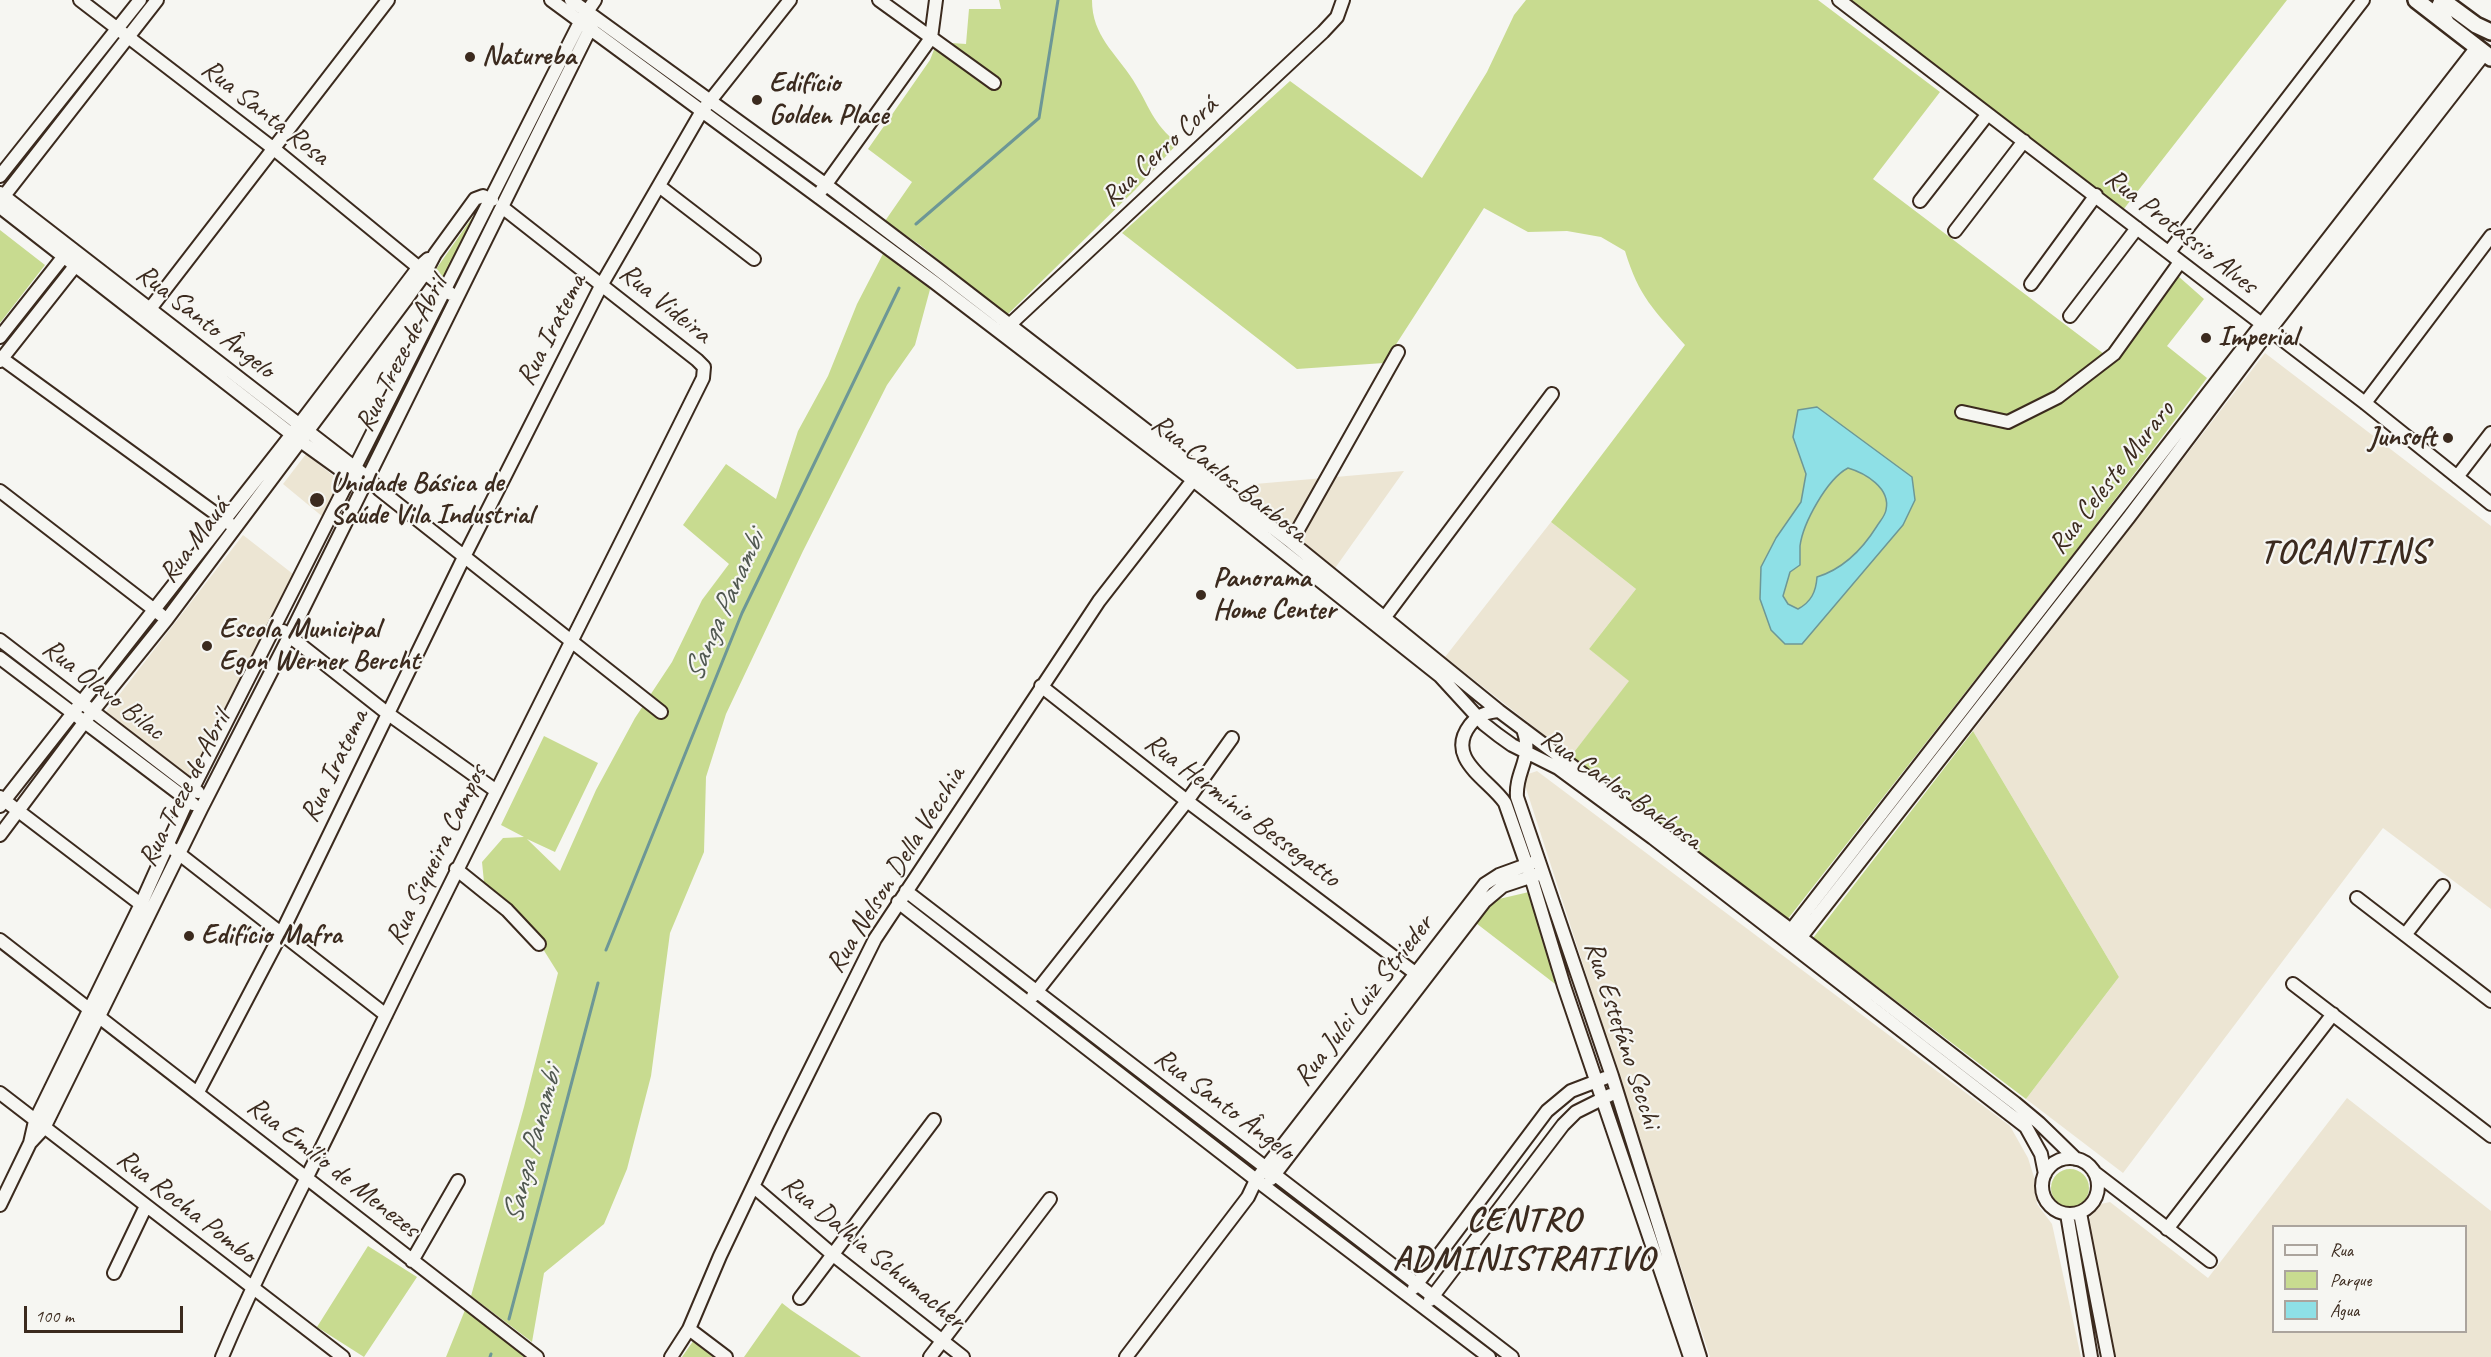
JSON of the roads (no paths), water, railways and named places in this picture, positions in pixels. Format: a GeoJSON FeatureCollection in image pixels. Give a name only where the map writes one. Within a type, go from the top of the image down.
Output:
{"type":"FeatureCollection","features":[{"type":"Feature","properties":{"kind":"main road"},"geometry":{"type":"LineString","coordinates":[[2416,0],[2484,53]]}},
{"type":"Feature","properties":{"kind":"main road"},"geometry":{"type":"LineString","coordinates":[[2451,0],[2491,31]]}},
{"type":"Feature","properties":{"kind":"main road"},"geometry":{"type":"LineString","coordinates":[[2446,23],[2438,10],[2442,3],[2446,3],[2476,25],[2491,31]]}},
{"type":"Feature","properties":{"kind":"street","name":"Rua Santa Rosa"},"geometry":{"type":"LineString","coordinates":[[80,0],[274,149],[457,298]]}},
{"type":"Feature","properties":{"kind":"street"},"geometry":{"type":"LineString","coordinates":[[0,176],[140,0]]}},
{"type":"Feature","properties":{"kind":"street"},"geometry":{"type":"LineString","coordinates":[[1,199],[157,0]]}},
{"type":"Feature","properties":{"kind":"street"},"geometry":{"type":"LineString","coordinates":[[147,313],[388,0]]}},
{"type":"Feature","properties":{"kind":"street","name":"Rua Carlos Barbosa"},"geometry":{"type":"LineString","coordinates":[[551,0],[588,20],[710,101],[825,184],[1005,329],[1196,476],[1440,676],[1498,735],[1558,768],[1656,834]]}},
{"type":"Feature","properties":{"kind":"street","name":"Rua Carlos Barbosa"},"geometry":{"type":"LineString","coordinates":[[571,0],[588,20],[702,111],[817,196],[1005,329]]}},
{"type":"Feature","properties":{"kind":"street","name":"Rua Treze de Abril"},"geometry":{"type":"LineString","coordinates":[[40,1125],[89,1008],[179,853],[290,635],[457,298],[497,203],[596,0]]}},
{"type":"Feature","properties":{"kind":"street","name":"Rua Iratema"},"geometry":{"type":"LineString","coordinates":[[198,1092],[281,934],[465,555],[602,284],[702,111],[790,0]]}},
{"type":"Feature","properties":{"kind":"street"},"geometry":{"type":"LineString","coordinates":[[879,0],[994,84]]}},
{"type":"Feature","properties":{"kind":"street"},"geometry":{"type":"LineString","coordinates":[[817,196],[932,38],[936,0]]}},
{"type":"Feature","properties":{"kind":"street","name":"Rua Cerro Corá"},"geometry":{"type":"LineString","coordinates":[[1005,329],[1323,32],[1337,17],[1343,0]]}},
{"type":"Feature","properties":{"kind":"street","name":"Rua Protássio Alves"},"geometry":{"type":"LineString","coordinates":[[1839,0],[1987,115],[2096,195],[2265,328],[2365,403],[2491,504]]}},
{"type":"Feature","properties":{"kind":"street"},"geometry":{"type":"LineString","coordinates":[[2169,252],[2363,0]]}},
{"type":"Feature","properties":{"kind":"street","name":"Rua Celeste Muraro"},"geometry":{"type":"LineString","coordinates":[[1792,938],[2121,526],[2265,328],[2370,193],[2484,53]]}},
{"type":"Feature","properties":{"kind":"street"},"geometry":{"type":"LineString","coordinates":[[1920,201],[1987,115]]}},
{"type":"Feature","properties":{"kind":"street"},"geometry":{"type":"LineString","coordinates":[[1955,231],[2024,141]]}},
{"type":"Feature","properties":{"kind":"street"},"geometry":{"type":"LineString","coordinates":[[659,186],[754,259]]}},
{"type":"Feature","properties":{"kind":"street"},"geometry":{"type":"LineString","coordinates":[[2031,284],[2096,195]]}},
{"type":"Feature","properties":{"kind":"street","name":"Rua Mauá"},"geometry":{"type":"LineString","coordinates":[[0,835],[236,527],[299,433],[475,199],[483,196],[497,203]]}},
{"type":"Feature","properties":{"kind":"street","name":"Rua Santo Ângelo"},"geometry":{"type":"LineString","coordinates":[[1,199],[299,433],[352,473],[380,490],[465,555],[661,712]]}},
{"type":"Feature","properties":{"kind":"street","name":"Rua Treze de Abril"},"geometry":{"type":"LineString","coordinates":[[0,1204],[30,1143],[99,1017],[145,908],[167,844],[190,794],[445,290],[497,203]]}},
{"type":"Feature","properties":{"kind":"street","name":"Rua Videira"},"geometry":{"type":"LineString","coordinates":[[497,203],[697,360],[704,367],[703,378]]}},
{"type":"Feature","properties":{"kind":"street"},"geometry":{"type":"LineString","coordinates":[[2070,316],[2137,228]]}},
{"type":"Feature","properties":{"kind":"street"},"geometry":{"type":"LineString","coordinates":[[2365,403],[2491,236]]}},
{"type":"Feature","properties":{"kind":"street"},"geometry":{"type":"LineString","coordinates":[[0,337],[67,252]]}},
{"type":"Feature","properties":{"kind":"street"},"geometry":{"type":"LineString","coordinates":[[78,261],[1,359],[236,527]]}},
{"type":"Feature","properties":{"kind":"street"},"geometry":{"type":"LineString","coordinates":[[1962,412],[2008,423],[2058,397],[2114,354],[2180,262]]}},
{"type":"Feature","properties":{"kind":"street"},"geometry":{"type":"LineString","coordinates":[[1291,542],[1398,352]]}},
{"type":"Feature","properties":{"kind":"street","name":"Rua Siqueira Campos"},"geometry":{"type":"LineString","coordinates":[[222,1357],[251,1287],[307,1179],[456,869],[572,643],[703,378]]}},
{"type":"Feature","properties":{"kind":"street"},"geometry":{"type":"LineString","coordinates":[[1385,617],[1552,394]]}},
{"type":"Feature","properties":{"kind":"street"},"geometry":{"type":"LineString","coordinates":[[145,908],[2,801],[225,520],[299,433]]}},
{"type":"Feature","properties":{"kind":"street"},"geometry":{"type":"LineString","coordinates":[[2457,477],[2491,433]]}},
{"type":"Feature","properties":{"kind":"street","name":"Rua Carlos Barbosa"},"geometry":{"type":"LineString","coordinates":[[1196,476],[1291,542],[1499,711],[1656,834],[2015,1103],[2076,1159],[2089,1166],[2210,1261]]}},
{"type":"Feature","properties":{"kind":"street","name":"Rua Nelson Della Vecchia"},"geometry":{"type":"LineString","coordinates":[[671,1357],[689,1329],[720,1256],[875,939],[1041,686],[1100,601],[1196,476]]}},
{"type":"Feature","properties":{"kind":"street"},"geometry":{"type":"LineString","coordinates":[[0,491],[167,619]]}},
{"type":"Feature","properties":{"kind":"street"},"geometry":{"type":"LineString","coordinates":[[276,626],[387,713],[495,790]]}},
{"type":"Feature","properties":{"kind":"street","name":"Rua Olavo Bilac"},"geometry":{"type":"LineString","coordinates":[[0,640],[80,703],[88,718]]}},
{"type":"Feature","properties":{"kind":"street","name":"Rua Olavo Bilac"},"geometry":{"type":"LineString","coordinates":[[0,658],[73,714],[88,718],[190,794],[201,809]]}},
{"type":"Feature","properties":{"kind":"street","name":"Rua Hermínio Bessegatto"},"geometry":{"type":"LineString","coordinates":[[1041,686],[1187,801],[1415,973]]}},
{"type":"Feature","properties":{"kind":"street"},"geometry":{"type":"LineString","coordinates":[[1458,695],[1465,719],[1463,746],[1465,759],[1480,780],[1500,795],[1505,803],[1526,865],[1538,870],[1564,986],[1678,1304],[1690,1357]]}},
{"type":"Feature","properties":{"kind":"street"},"geometry":{"type":"LineString","coordinates":[[1465,731],[1477,716],[1499,711]]}},
{"type":"Feature","properties":{"kind":"street"},"geometry":{"type":"LineString","coordinates":[[1524,729],[1528,753]]}},
{"type":"Feature","properties":{"kind":"street"},"geometry":{"type":"LineString","coordinates":[[1028,1002],[1187,801],[1232,738]]}},
{"type":"Feature","properties":{"kind":"street","name":"Rua Estefáno Secchi"},"geometry":{"type":"LineString","coordinates":[[1528,753],[1520,773],[1516,789],[1517,797],[1538,870],[1612,1076],[1678,1304],[1700,1357]]}},
{"type":"Feature","properties":{"kind":"street"},"geometry":{"type":"LineString","coordinates":[[1520,773],[1533,765],[1558,768]]}},
{"type":"Feature","properties":{"kind":"street","name":"Rua Olavo Bilac"},"geometry":{"type":"LineString","coordinates":[[190,794],[207,797]]}},
{"type":"Feature","properties":{"kind":"street"},"geometry":{"type":"LineString","coordinates":[[167,844],[386,1015]]}},
{"type":"Feature","properties":{"kind":"street","name":"Rua Julci Luiz Strieder"},"geometry":{"type":"LineString","coordinates":[[1271,1171],[1415,973],[1485,884],[1499,875],[1526,865]]}},
{"type":"Feature","properties":{"kind":"street"},"geometry":{"type":"LineString","coordinates":[[456,869],[507,910],[539,944]]}},
{"type":"Feature","properties":{"kind":"street","name":"Rua Julci Luiz Strieder"},"geometry":{"type":"LineString","coordinates":[[1126,1357],[1248,1197],[1484,902],[1503,886],[1538,870]]}},
{"type":"Feature","properties":{"kind":"street"},"geometry":{"type":"LineString","coordinates":[[2405,935],[2444,886]]}},
{"type":"Feature","properties":{"kind":"street","name":"Rua Santo Ângelo"},"geometry":{"type":"LineString","coordinates":[[906,891],[1512,1357]]}},
{"type":"Feature","properties":{"kind":"street"},"geometry":{"type":"LineString","coordinates":[[2357,898],[2489,995]]}},
{"type":"Feature","properties":{"kind":"street","name":"Rua Santo Ângelo"},"geometry":{"type":"LineString","coordinates":[[898,903],[1489,1357]]}},
{"type":"Feature","properties":{"kind":"street","name":"Rua Carlos Barbosa"},"geometry":{"type":"LineString","coordinates":[[1792,938],[2026,1127],[2041,1154],[2045,1174],[2043,1191],[2046,1199],[2051,1206],[2073,1213]]}},
{"type":"Feature","properties":{"kind":"street","name":"Rua Emílio de Menezes"},"geometry":{"type":"LineString","coordinates":[[0,940],[537,1357]]}},
{"type":"Feature","properties":{"kind":"street"},"geometry":{"type":"LineString","coordinates":[[2293,984],[2491,1136]]}},
{"type":"Feature","properties":{"kind":"street"},"geometry":{"type":"LineString","coordinates":[[2167,1229],[2333,1014]]}},
{"type":"Feature","properties":{"kind":"street"},"geometry":{"type":"LineString","coordinates":[[1407,1296],[1547,1111],[1571,1091],[1612,1076]]}},
{"type":"Feature","properties":{"kind":"street"},"geometry":{"type":"LineString","coordinates":[[1424,1308],[1563,1125],[1576,1112],[1616,1092]]}},
{"type":"Feature","properties":{"kind":"street","name":"Rua Rocha Pombo"},"geometry":{"type":"LineString","coordinates":[[0,1093],[343,1357]]}},
{"type":"Feature","properties":{"kind":"street"},"geometry":{"type":"LineString","coordinates":[[800,1298],[934,1120]]}},
{"type":"Feature","properties":{"kind":"street"},"geometry":{"type":"LineString","coordinates":[[2045,1174],[2058,1161],[2076,1159]]}},
{"type":"Feature","properties":{"kind":"street"},"geometry":{"type":"LineString","coordinates":[[2073,1213],[2089,1208],[2095,1200],[2098,1190],[2094,1172]]}},
{"type":"Feature","properties":{"kind":"street"},"geometry":{"type":"LineString","coordinates":[[412,1261],[458,1181]]}},
{"type":"Feature","properties":{"kind":"street","name":"Rua Dalhia Schumacher"},"geometry":{"type":"LineString","coordinates":[[754,1187],[832,1254],[963,1357]]}},
{"type":"Feature","properties":{"kind":"street","name":"Rua Carlos Barbosa"},"geometry":{"type":"LineString","coordinates":[[2098,1190],[2125,1196]]}},
{"type":"Feature","properties":{"kind":"street"},"geometry":{"type":"LineString","coordinates":[[930,1357],[1050,1199]]}},
{"type":"Feature","properties":{"kind":"street"},"geometry":{"type":"LineString","coordinates":[[114,1273],[146,1206]]}},
{"type":"Feature","properties":{"kind":"street"},"geometry":{"type":"LineString","coordinates":[[2073,1213],[2091,1357]]}},
{"type":"Feature","properties":{"kind":"street"},"geometry":{"type":"LineString","coordinates":[[2073,1213],[2108,1357]]}},
{"type":"Feature","properties":{"kind":"street"},"geometry":{"type":"LineString","coordinates":[[689,1329],[726,1357]]}},
{"type":"Feature","properties":{"kind":"water"},"geometry":{"type":"Polygon","coordinates":[[[1817,407],[1912,477],[1915,500],[1903,525],[1802,644],[1785,644],[1771,630],[1760,599],[1761,567],[1776,538],[1801,502],[1806,474],[1793,437],[1798,410],[1817,407]],[[1848,468],[1824,491],[1806,526],[1800,546],[1800,565],[1790,572],[1783,596],[1788,604],[1798,609],[1812,596],[1817,577],[1851,558],[1865,543],[1885,514],[1885,495],[1881,488],[1855,470],[1848,468]]]}},
{"type":"Feature","properties":{"kind":"waterway","name":"Sanga Panambi"},"geometry":{"type":"LineString","coordinates":[[916,224],[1039,118],[1058,0]]}},
{"type":"Feature","properties":{"kind":"waterway","name":"Sanga Panambi"},"geometry":{"type":"LineString","coordinates":[[606,950],[742,613],[899,288]]}},
{"type":"Feature","properties":{"kind":"waterway","name":"Sanga Panambi"},"geometry":{"type":"LineString","coordinates":[[509,1319],[598,983]]}},
{"type":"Feature","properties":{"kind":"place","name":"Natureba"},"geometry":{"type":"Point","coordinates":[470,57]}},
{"type":"Feature","properties":{"kind":"place","name":"Edifício Golden Place"},"geometry":{"type":"Point","coordinates":[757,100]}},
{"type":"Feature","properties":{"kind":"place","name":"Imperial"},"geometry":{"type":"Point","coordinates":[2206,338]}},
{"type":"Feature","properties":{"kind":"place","name":"Junsoft"},"geometry":{"type":"Point","coordinates":[2448,438]}},
{"type":"Feature","properties":{"kind":"place","name":"Unidade Básica de Saúde Vila Industrial"},"geometry":{"type":"Point","coordinates":[317,500]}},
{"type":"Feature","properties":{"kind":"place","name":"Panorama Home Center"},"geometry":{"type":"Point","coordinates":[1201,595]}},
{"type":"Feature","properties":{"kind":"place","name":"Escola Municipal Egon Werner Bercht"},"geometry":{"type":"Point","coordinates":[207,646]}},
{"type":"Feature","properties":{"kind":"place","name":"Edifício Mafra"},"geometry":{"type":"Point","coordinates":[189,936]}},
{"type":"Feature","properties":{"kind":"district","name":"TOCANTINS"},"geometry":{"type":"Point","coordinates":[2344,553]}},
{"type":"Feature","properties":{"kind":"district","name":"CENTRO ADMINISTRATIVO"},"geometry":{"type":"Point","coordinates":[1524,1240]}}]}
